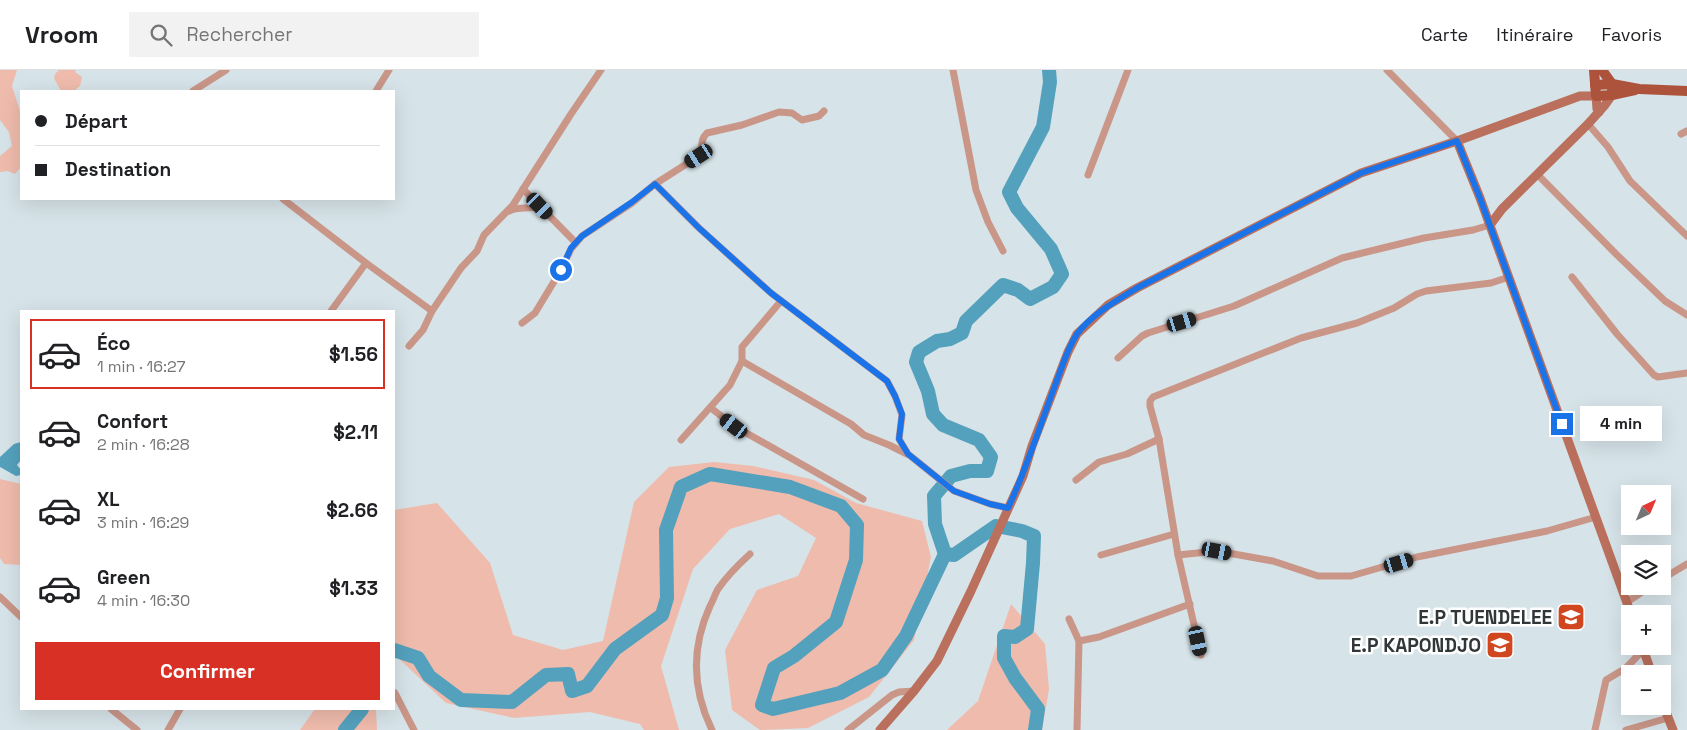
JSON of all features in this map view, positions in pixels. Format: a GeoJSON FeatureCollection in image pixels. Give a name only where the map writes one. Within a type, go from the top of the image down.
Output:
{"type":"FeatureCollection","features":[{"type":"Feature","properties":{"kind":"main road"},"geometry":{"type":"LineString","coordinates":[[1594,70],[1596,96],[1612,95],[1639,89]]}},
{"type":"Feature","properties":{"kind":"main road"},"geometry":{"type":"LineString","coordinates":[[1602,70],[1612,84],[1612,95]]}},
{"type":"Feature","properties":{"kind":"main road"},"geometry":{"type":"LineString","coordinates":[[1595,85],[1612,84],[1639,89],[1687,91]]}},
{"type":"Feature","properties":{"kind":"street"},"geometry":{"type":"LineString","coordinates":[[195,90],[226,70]]}},
{"type":"Feature","properties":{"kind":"street"},"geometry":{"type":"LineString","coordinates":[[377,90],[389,70]]}},
{"type":"Feature","properties":{"kind":"street"},"geometry":{"type":"LineString","coordinates":[[409,346],[423,330],[432,312],[461,268],[477,251],[484,235],[506,212],[523,189],[601,70]]}},
{"type":"Feature","properties":{"kind":"street"},"geometry":{"type":"LineString","coordinates":[[953,70],[976,190],[988,222],[1003,251]]}},
{"type":"Feature","properties":{"kind":"street"},"geometry":{"type":"LineString","coordinates":[[1088,175],[1128,70]]}},
{"type":"Feature","properties":{"kind":"street"},"geometry":{"type":"LineString","coordinates":[[1386,70],[1457,141],[1490,225],[1628,605]]}},
{"type":"Feature","properties":{"kind":"street"},"geometry":{"type":"LineString","coordinates":[[880,730],[937,661],[1023,476],[1032,446],[1068,352],[1078,334],[1108,305],[1137,288],[1361,173],[1457,141],[1580,96],[1595,85]]}},
{"type":"Feature","properties":{"kind":"street"},"geometry":{"type":"LineString","coordinates":[[1118,358],[1142,336],[1148,333],[1234,306],[1342,258],[1424,238],[1473,230],[1490,225],[1502,209],[1588,124],[1612,95]]}},
{"type":"Feature","properties":{"kind":"street"},"geometry":{"type":"LineString","coordinates":[[1580,96],[1596,96],[1599,112]]}},
{"type":"Feature","properties":{"kind":"street"},"geometry":{"type":"LineString","coordinates":[[522,323],[535,313],[561,270],[571,248],[582,236],[655,184],[699,156],[702,152],[701,141],[707,133],[751,122],[779,112],[792,113],[802,120],[822,115],[824,111]]}},
{"type":"Feature","properties":{"kind":"street"},"geometry":{"type":"LineString","coordinates":[[1588,124],[1608,147],[1630,180],[1687,236]]}},
{"type":"Feature","properties":{"kind":"street"},"geometry":{"type":"LineString","coordinates":[[1537,174],[1665,301],[1687,315]]}},
{"type":"Feature","properties":{"kind":"street"},"geometry":{"type":"LineString","coordinates":[[655,184],[699,228],[781,301],[889,383],[902,414],[899,439],[908,454]]}},
{"type":"Feature","properties":{"kind":"street"},"geometry":{"type":"LineString","coordinates":[[523,189],[576,243]]}},
{"type":"Feature","properties":{"kind":"street"},"geometry":{"type":"LineString","coordinates":[[284,200],[432,312]]}},
{"type":"Feature","properties":{"kind":"street"},"geometry":{"type":"LineString","coordinates":[[506,212],[516,208],[531,209],[540,206]]}},
{"type":"Feature","properties":{"kind":"street"},"geometry":{"type":"LineString","coordinates":[[332,310],[366,263]]}},
{"type":"Feature","properties":{"kind":"street"},"geometry":{"type":"LineString","coordinates":[[1201,655],[1178,556],[1159,439],[1150,401],[1157,394],[1301,338],[1357,323],[1394,308],[1416,294],[1426,291],[1491,284],[1509,277]]}},
{"type":"Feature","properties":{"kind":"street"},"geometry":{"type":"LineString","coordinates":[[1572,277],[1616,334],[1654,375],[1658,377],[1687,373]]}},
{"type":"Feature","properties":{"kind":"street"},"geometry":{"type":"LineString","coordinates":[[681,440],[730,385],[742,361],[742,347],[781,301]]}},
{"type":"Feature","properties":{"kind":"street"},"geometry":{"type":"LineString","coordinates":[[742,361],[851,424],[864,435],[889,444],[908,454],[954,491],[1007,510]]}},
{"type":"Feature","properties":{"kind":"street"},"geometry":{"type":"LineString","coordinates":[[710,408],[734,426],[864,499]]}},
{"type":"Feature","properties":{"kind":"street"},"geometry":{"type":"LineString","coordinates":[[1076,480],[1099,462],[1127,454],[1159,439]]}},
{"type":"Feature","properties":{"kind":"street"},"geometry":{"type":"LineString","coordinates":[[1178,556],[1217,551],[1274,561],[1318,576],[1351,576],[1417,557],[1547,531],[1596,516]]}},
{"type":"Feature","properties":{"kind":"street"},"geometry":{"type":"LineString","coordinates":[[1101,555],[1174,534]]}},
{"type":"Feature","properties":{"kind":"street"},"geometry":{"type":"LineString","coordinates":[[712,730],[706,718],[699,694],[696,655],[700,632],[717,590],[736,567],[750,554]]}},
{"type":"Feature","properties":{"kind":"street"},"geometry":{"type":"LineString","coordinates":[[1671,574],[1687,564]]}},
{"type":"Feature","properties":{"kind":"street"},"geometry":{"type":"LineString","coordinates":[[1627,602],[1638,595]]}},
{"type":"Feature","properties":{"kind":"street"},"geometry":{"type":"LineString","coordinates":[[0,597],[20,616]]}},
{"type":"Feature","properties":{"kind":"street"},"geometry":{"type":"LineString","coordinates":[[1079,641],[1099,637],[1190,604]]}},
{"type":"Feature","properties":{"kind":"street"},"geometry":{"type":"LineString","coordinates":[[1069,619],[1079,641],[1077,730]]}},
{"type":"Feature","properties":{"kind":"street"},"geometry":{"type":"LineString","coordinates":[[1595,730],[1606,680],[1626,668],[1637,655]]}},
{"type":"Feature","properties":{"kind":"street"},"geometry":{"type":"LineString","coordinates":[[848,730],[892,695],[899,692],[914,691]]}},
{"type":"Feature","properties":{"kind":"street"},"geometry":{"type":"LineString","coordinates":[[395,693],[414,730]]}},
{"type":"Feature","properties":{"kind":"street"},"geometry":{"type":"LineString","coordinates":[[112,710],[137,730]]}},
{"type":"Feature","properties":{"kind":"street"},"geometry":{"type":"LineString","coordinates":[[168,730],[179,710]]}},
{"type":"Feature","properties":{"kind":"street"},"geometry":{"type":"LineString","coordinates":[[1667,715],[1672,730]]}},
{"type":"Feature","properties":{"kind":"street"},"geometry":{"type":"LineString","coordinates":[[1626,730],[1668,718]]}},
{"type":"Feature","properties":{"kind":"shaded area"},"geometry":{"type":"Polygon","coordinates":[[[0,70],[17,70],[12,86],[20,111],[20,168],[15,174],[8,171],[0,172],[0,156],[12,146],[9,132],[0,120],[0,70]]]}},
{"type":"Feature","properties":{"kind":"shaded area"},"geometry":{"type":"Polygon","coordinates":[[[59,70],[76,70],[75,72],[82,77],[80,86],[75,90],[60,90],[54,78],[59,70]]]}},
{"type":"Feature","properties":{"kind":"shaded area"},"geometry":{"type":"Polygon","coordinates":[[[714,462],[753,466],[814,480],[856,503],[922,521],[931,557],[914,640],[869,697],[808,728],[760,730],[732,710],[725,650],[757,590],[798,576],[816,538],[779,514],[730,529],[693,569],[661,666],[679,730],[644,730],[640,724],[590,712],[514,718],[446,703],[395,657],[395,510],[437,503],[490,563],[513,635],[563,650],[603,641],[634,502],[669,467],[714,462]]]}},
{"type":"Feature","properties":{"kind":"shaded area"},"geometry":{"type":"Polygon","coordinates":[[[0,479],[20,484],[20,565],[4,564],[0,558],[0,479]]]}},
{"type":"Feature","properties":{"kind":"shaded area"},"geometry":{"type":"Polygon","coordinates":[[[1011,604],[1045,644],[1049,689],[1042,730],[947,730],[978,701],[1011,604]]]}},
{"type":"Feature","properties":{"kind":"shaded area"},"geometry":{"type":"Polygon","coordinates":[[[314,710],[376,710],[377,730],[300,730],[314,710]]]}},
{"type":"Feature","properties":{"kind":"water"},"geometry":{"type":"Polygon","coordinates":[[[20,442],[20,461],[17,465],[20,469],[20,475],[16,476],[0,467],[0,457],[14,444],[20,442]]]}},
{"type":"Feature","properties":{"kind":"waterway"},"geometry":{"type":"LineString","coordinates":[[1035,730],[1038,709],[1015,678],[1004,658],[1004,636],[1015,637],[1027,629],[1034,536],[1022,531],[996,526],[954,555],[945,554],[935,524],[934,496],[951,476],[970,471],[987,471],[991,457],[979,440],[943,425],[933,414],[928,391],[916,362],[919,352],[937,341],[950,339],[962,333],[966,321],[1003,285],[1018,290],[1030,299],[1053,287],[1062,274],[1051,249],[1017,208],[1009,192],[1043,127],[1050,82],[1049,70]]}},
{"type":"Feature","properties":{"kind":"waterway"},"geometry":{"type":"LineString","coordinates":[[395,650],[418,658],[429,676],[461,700],[512,702],[546,675],[568,674],[572,691],[587,686],[615,649],[662,615],[667,598],[666,530],[681,487],[710,474],[790,487],[841,506],[857,525],[856,560],[836,622],[794,656],[774,668],[762,705],[773,709],[840,693],[882,670],[906,636],[945,554]]}},
{"type":"Feature","properties":{"kind":"waterway"},"geometry":{"type":"LineString","coordinates":[[345,730],[361,710]]}},
{"type":"Feature","properties":{"kind":"place","name":"E.P TUENDELEE"},"geometry":{"type":"Point","coordinates":[1571,617]}},
{"type":"Feature","properties":{"kind":"place","name":"E.P KAPONDJO"},"geometry":{"type":"Point","coordinates":[1500,645]}},
{"type":"Feature","properties":{"kind":"route"},"geometry":{"type":"LineString","coordinates":[[561,270],[571,248],[582,236],[655,184],[699,228],[771,293],[889,383],[902,414],[899,439],[908,454],[957,493],[1008,508],[1023,476],[1032,446],[1068,352],[1078,334],[1108,305],[1137,288],[1361,173],[1457,141],[1480,198],[1562,424]]}}]}
